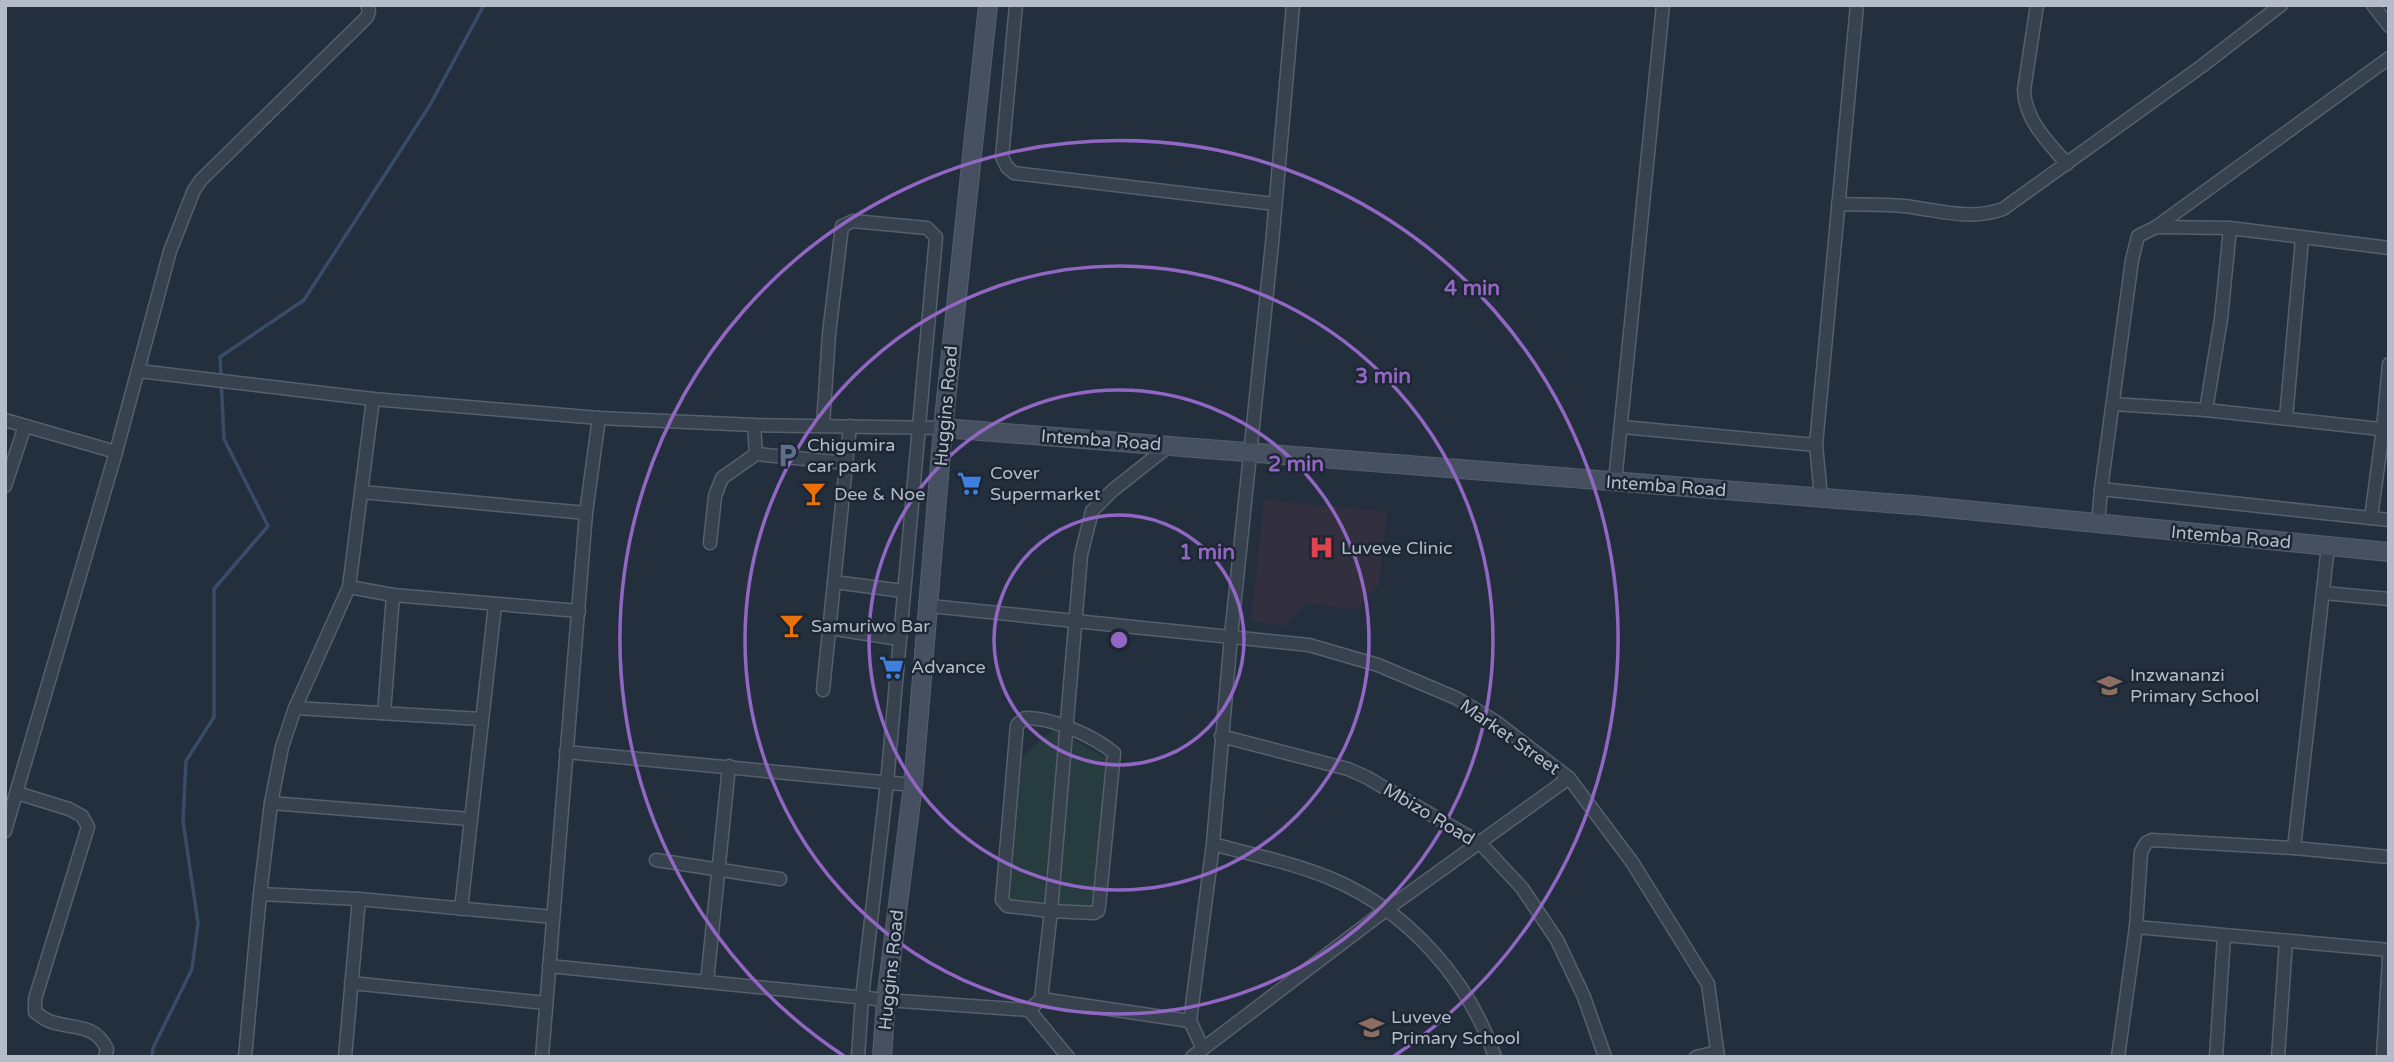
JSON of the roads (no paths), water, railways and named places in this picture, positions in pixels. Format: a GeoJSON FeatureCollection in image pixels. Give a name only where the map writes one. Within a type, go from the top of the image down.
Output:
{"type":"FeatureCollection","features":[{"type":"Feature","properties":{"kind":"street"},"geometry":{"type":"LineString","coordinates":[[5,831],[116,452],[170,251],[194,190],[201,180],[367,17],[367,5]]}},
{"type":"Feature","properties":{"kind":"street","name":"Huggins Road"},"geometry":{"type":"LineString","coordinates":[[882,1057],[886,1000],[913,785],[943,428],[988,5]]}},
{"type":"Feature","properties":{"kind":"street"},"geometry":{"type":"LineString","coordinates":[[1016,5],[1002,158],[1014,173],[1274,204]]}},
{"type":"Feature","properties":{"kind":"street"},"geometry":{"type":"LineString","coordinates":[[1293,5],[1272,244],[1221,736],[1213,844],[1190,1021],[1198,1053],[1387,909],[1569,778]]}},
{"type":"Feature","properties":{"kind":"street"},"geometry":{"type":"LineString","coordinates":[[1615,482],[1662,5]]}},
{"type":"Feature","properties":{"kind":"street"},"geometry":{"type":"LineString","coordinates":[[1821,498],[1816,444],[1857,5]]}},
{"type":"Feature","properties":{"kind":"street"},"geometry":{"type":"LineString","coordinates":[[1838,204],[1902,206],[1977,216],[2003,209],[2281,5]]}},
{"type":"Feature","properties":{"kind":"street"},"geometry":{"type":"LineString","coordinates":[[2373,5],[2389,26]]}},
{"type":"Feature","properties":{"kind":"street"},"geometry":{"type":"LineString","coordinates":[[2038,6],[2024,102],[2039,132],[2067,164]]}},
{"type":"Feature","properties":{"kind":"street"},"geometry":{"type":"LineString","coordinates":[[2098,524],[2138,236],[2156,227],[2389,58]]}},
{"type":"Feature","properties":{"kind":"street"},"geometry":{"type":"LineString","coordinates":[[823,425],[829,334],[842,226],[853,221],[927,228],[935,234],[887,783],[862,998],[858,1057]]}},
{"type":"Feature","properties":{"kind":"street"},"geometry":{"type":"LineString","coordinates":[[2156,227],[2230,228],[2389,248]]}},
{"type":"Feature","properties":{"kind":"street"},"geometry":{"type":"LineString","coordinates":[[2206,410],[2221,319],[2230,228]]}},
{"type":"Feature","properties":{"kind":"street"},"geometry":{"type":"LineString","coordinates":[[2286,418],[2302,239]]}},
{"type":"Feature","properties":{"kind":"street"},"geometry":{"type":"LineString","coordinates":[[2371,518],[2386,430],[2389,364]]}},
{"type":"Feature","properties":{"kind":"street"},"geometry":{"type":"LineString","coordinates":[[139,371],[373,398],[599,418],[754,425],[943,428]]}},
{"type":"Feature","properties":{"kind":"street"},"geometry":{"type":"LineString","coordinates":[[245,1057],[271,803],[282,747],[295,708],[349,587],[373,398]]}},
{"type":"Feature","properties":{"kind":"street"},"geometry":{"type":"LineString","coordinates":[[2113,404],[2206,410],[2386,430]]}},
{"type":"Feature","properties":{"kind":"street"},"geometry":{"type":"LineString","coordinates":[[542,1057],[586,513],[599,418]]}},
{"type":"Feature","properties":{"kind":"street"},"geometry":{"type":"LineString","coordinates":[[5,420],[116,452]]}},
{"type":"Feature","properties":{"kind":"street"},"geometry":{"type":"LineString","coordinates":[[754,425],[756,454]]}},
{"type":"Feature","properties":{"kind":"street"},"geometry":{"type":"LineString","coordinates":[[5,486],[25,426]]}},
{"type":"Feature","properties":{"kind":"street"},"geometry":{"type":"LineString","coordinates":[[823,690],[850,426]]}},
{"type":"Feature","properties":{"kind":"street"},"geometry":{"type":"LineString","coordinates":[[1622,427],[1816,444]]}},
{"type":"Feature","properties":{"kind":"street","name":"Intemba Road"},"geometry":{"type":"LineString","coordinates":[[943,428],[1925,506],[2389,552]]}},
{"type":"Feature","properties":{"kind":"street"},"geometry":{"type":"LineString","coordinates":[[1029,1010],[1041,999],[1052,911],[1081,555],[1092,511],[1113,489],[1170,445]]}},
{"type":"Feature","properties":{"kind":"street"},"geometry":{"type":"LineString","coordinates":[[710,543],[715,496],[722,478],[756,454],[846,463]]}},
{"type":"Feature","properties":{"kind":"street"},"geometry":{"type":"LineString","coordinates":[[2101,489],[2389,520]]}},
{"type":"Feature","properties":{"kind":"street"},"geometry":{"type":"LineString","coordinates":[[362,492],[586,513]]}},
{"type":"Feature","properties":{"kind":"street"},"geometry":{"type":"LineString","coordinates":[[2294,848],[2328,546]]}},
{"type":"Feature","properties":{"kind":"street"},"geometry":{"type":"LineString","coordinates":[[834,582],[903,590]]}},
{"type":"Feature","properties":{"kind":"street"},"geometry":{"type":"LineString","coordinates":[[349,587],[393,595],[579,611]]}},
{"type":"Feature","properties":{"kind":"street"},"geometry":{"type":"LineString","coordinates":[[2324,593],[2389,599]]}},
{"type":"Feature","properties":{"kind":"street"},"geometry":{"type":"LineString","coordinates":[[384,713],[393,595]]}},
{"type":"Feature","properties":{"kind":"street"},"geometry":{"type":"LineString","coordinates":[[461,909],[495,605]]}},
{"type":"Feature","properties":{"kind":"street","name":"Market Street"},"geometry":{"type":"LineString","coordinates":[[930,606],[1309,645],[1378,665],[1456,698],[1496,722],[1569,778],[1632,862],[1708,984],[1717,1055]]}},
{"type":"Feature","properties":{"kind":"street"},"geometry":{"type":"LineString","coordinates":[[829,628],[899,639]]}},
{"type":"Feature","properties":{"kind":"street"},"geometry":{"type":"LineString","coordinates":[[295,708],[481,719]]}},
{"type":"Feature","properties":{"kind":"street"},"geometry":{"type":"LineString","coordinates":[[1025,718],[1066,726],[1114,753],[1098,911],[1052,911],[1007,906],[1002,900],[1017,725],[1025,718]]}},
{"type":"Feature","properties":{"kind":"street","name":"Mbizo Road"},"geometry":{"type":"LineString","coordinates":[[1221,736],[1348,769],[1480,844],[1522,888],[1557,940],[1584,997],[1605,1057]]}},
{"type":"Feature","properties":{"kind":"street"},"geometry":{"type":"LineString","coordinates":[[566,752],[913,785]]}},
{"type":"Feature","properties":{"kind":"street"},"geometry":{"type":"LineString","coordinates":[[706,982],[729,766]]}},
{"type":"Feature","properties":{"kind":"street"},"geometry":{"type":"LineString","coordinates":[[17,793],[69,809],[82,816],[88,827],[35,999],[35,1012],[47,1021],[89,1030],[101,1037],[107,1049],[105,1057]]}},
{"type":"Feature","properties":{"kind":"street"},"geometry":{"type":"LineString","coordinates":[[271,803],[470,819]]}},
{"type":"Feature","properties":{"kind":"street"},"geometry":{"type":"LineString","coordinates":[[2118,1057],[2136,928],[2141,852],[2146,843],[2152,840],[2294,848],[2389,857]]}},
{"type":"Feature","properties":{"kind":"street"},"geometry":{"type":"LineString","coordinates":[[1213,844],[1336,880],[1387,909],[1436,955],[1458,982],[1488,1037],[1495,1057]]}},
{"type":"Feature","properties":{"kind":"street"},"geometry":{"type":"LineString","coordinates":[[656,860],[780,879]]}},
{"type":"Feature","properties":{"kind":"street"},"geometry":{"type":"LineString","coordinates":[[260,894],[359,899],[553,917]]}},
{"type":"Feature","properties":{"kind":"street"},"geometry":{"type":"LineString","coordinates":[[345,1057],[359,899]]}},
{"type":"Feature","properties":{"kind":"street"},"geometry":{"type":"LineString","coordinates":[[2136,928],[2389,950]]}},
{"type":"Feature","properties":{"kind":"street"},"geometry":{"type":"LineString","coordinates":[[2216,1057],[2224,936]]}},
{"type":"Feature","properties":{"kind":"street"},"geometry":{"type":"LineString","coordinates":[[2278,1057],[2286,942]]}},
{"type":"Feature","properties":{"kind":"street"},"geometry":{"type":"LineString","coordinates":[[2383,1057],[2389,958]]}},
{"type":"Feature","properties":{"kind":"street"},"geometry":{"type":"LineString","coordinates":[[549,966],[862,998],[1029,1010],[1068,1057]]}},
{"type":"Feature","properties":{"kind":"street"},"geometry":{"type":"LineString","coordinates":[[351,983],[546,1003]]}},
{"type":"Feature","properties":{"kind":"street"},"geometry":{"type":"LineString","coordinates":[[1041,999],[1190,1021]]}},
{"type":"Feature","properties":{"kind":"street"},"geometry":{"type":"LineString","coordinates":[[1696,1057],[1717,1055]]}},
{"type":"Feature","properties":{"kind":"waterway"},"geometry":{"type":"LineString","coordinates":[[152,1057],[153,1048],[192,969],[198,923],[183,821],[186,761],[214,717],[214,589],[268,526],[224,439],[220,357],[304,300],[430,105],[484,5]]}},
{"type":"Feature","properties":{"kind":"place","name":"Chigumira car park"},"geometry":{"type":"Point","coordinates":[787,455]}},
{"type":"Feature","properties":{"kind":"place","name":"Cover Supermarket"},"geometry":{"type":"Point","coordinates":[970,483]}},
{"type":"Feature","properties":{"kind":"place","name":"Dee & Noe"},"geometry":{"type":"Point","coordinates":[814,494]}},
{"type":"Feature","properties":{"kind":"place","name":"Luveve Clinic"},"geometry":{"type":"Point","coordinates":[1321,548]}},
{"type":"Feature","properties":{"kind":"place","name":"Samuriwo Bar"},"geometry":{"type":"Point","coordinates":[791,626]}},
{"type":"Feature","properties":{"kind":"place","name":"Advance"},"geometry":{"type":"Point","coordinates":[891,667]}},
{"type":"Feature","properties":{"kind":"place","name":"Inzwananzi Primary School"},"geometry":{"type":"Point","coordinates":[2110,685]}},
{"type":"Feature","properties":{"kind":"place","name":"Luveve Primary School"},"geometry":{"type":"Point","coordinates":[1371,1027]}}]}
